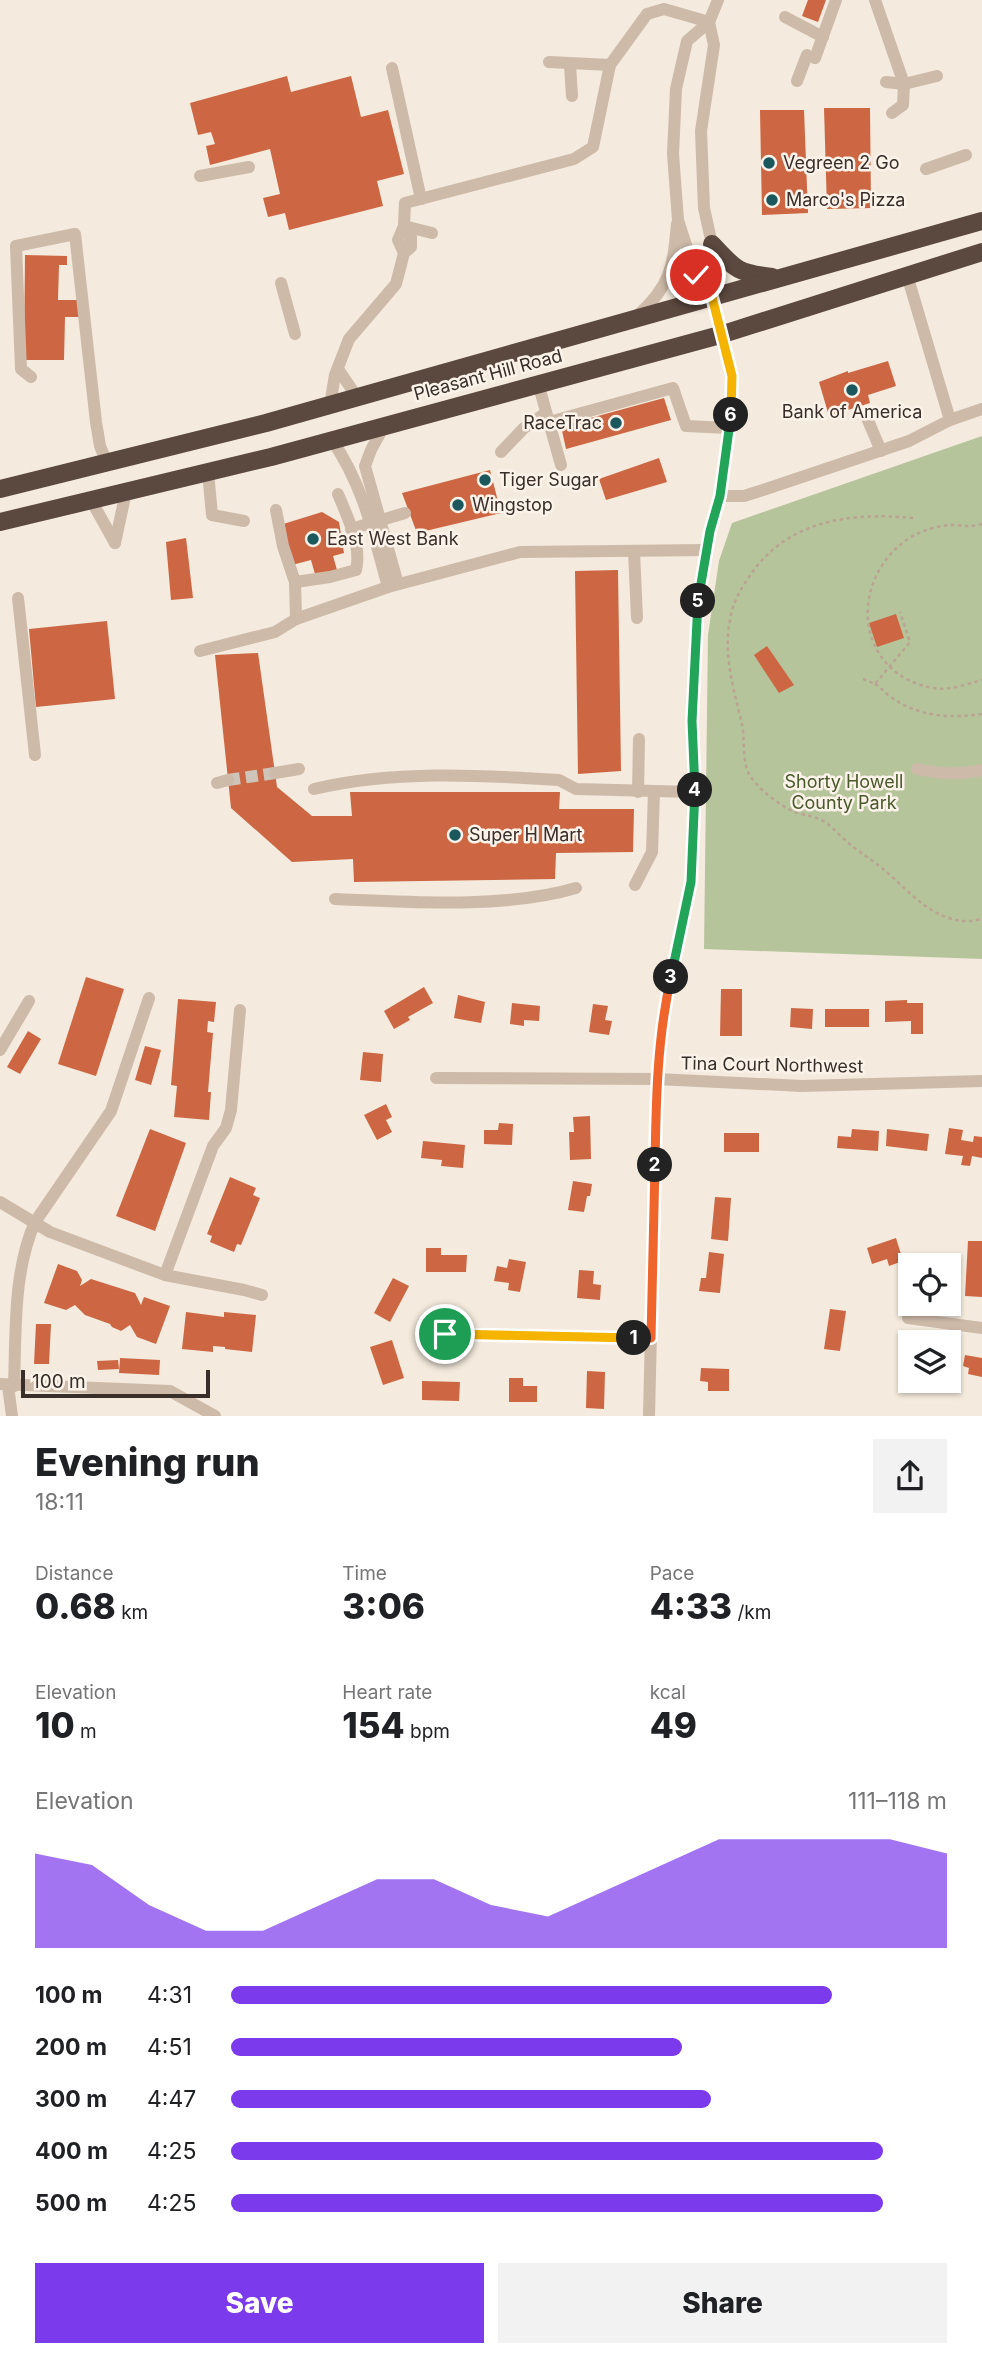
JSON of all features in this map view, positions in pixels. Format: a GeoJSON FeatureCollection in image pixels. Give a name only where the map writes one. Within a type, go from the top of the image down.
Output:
{"type":"FeatureCollection","features":[{"type":"Feature","properties":{"kind":"highway","name":"Pleasant Hill Road"},"geometry":{"type":"LineString","coordinates":[[0,489],[330,405],[982,221]]}},
{"type":"Feature","properties":{"kind":"highway"},"geometry":{"type":"LineString","coordinates":[[712,244],[736,270],[779,278]]}},
{"type":"Feature","properties":{"kind":"highway","name":"Pleasant Hill Road"},"geometry":{"type":"LineString","coordinates":[[0,522],[332,440],[720,335],[982,252]]}},
{"type":"Feature","properties":{"kind":"street"},"geometry":{"type":"LineString","coordinates":[[632,320],[656,300],[664,288],[674,258],[678,220],[673,154],[676,89],[687,41],[709,22],[718,0]]}},
{"type":"Feature","properties":{"kind":"street"},"geometry":{"type":"LineString","coordinates":[[797,82],[823,37],[836,0]]}},
{"type":"Feature","properties":{"kind":"street"},"geometry":{"type":"LineString","coordinates":[[875,0],[904,84],[903,105],[892,113]]}},
{"type":"Feature","properties":{"kind":"street"},"geometry":{"type":"LineString","coordinates":[[330,405],[335,375],[349,339],[396,284],[404,253],[411,247],[411,236],[404,226],[405,203],[574,159],[593,148],[610,65],[647,14],[664,9],[709,22]]}},
{"type":"Feature","properties":{"kind":"street"},"geometry":{"type":"LineString","coordinates":[[785,17],[823,37]]}},
{"type":"Feature","properties":{"kind":"street"},"geometry":{"type":"LineString","coordinates":[[649,1416],[657,1079],[665,1004],[691,882],[695,792],[692,721],[697,610],[706,550],[720,496],[729,428],[732,376],[712,297],[717,267],[704,208],[701,131],[714,45],[709,22]]}},
{"type":"Feature","properties":{"kind":"street"},"geometry":{"type":"LineString","coordinates":[[549,62],[610,65]]}},
{"type":"Feature","properties":{"kind":"street"},"geometry":{"type":"LineString","coordinates":[[570,65],[572,96]]}},
{"type":"Feature","properties":{"kind":"street"},"geometry":{"type":"LineString","coordinates":[[392,68],[421,199]]}},
{"type":"Feature","properties":{"kind":"street"},"geometry":{"type":"LineString","coordinates":[[886,82],[904,84],[937,76]]}},
{"type":"Feature","properties":{"kind":"street"},"geometry":{"type":"LineString","coordinates":[[926,169],[966,155]]}},
{"type":"Feature","properties":{"kind":"street"},"geometry":{"type":"LineString","coordinates":[[200,176],[249,167]]}},
{"type":"Feature","properties":{"kind":"street"},"geometry":{"type":"LineString","coordinates":[[678,220],[696,275],[712,297]]}},
{"type":"Feature","properties":{"kind":"street"},"geometry":{"type":"LineString","coordinates":[[404,226],[432,233]]}},
{"type":"Feature","properties":{"kind":"street"},"geometry":{"type":"LineString","coordinates":[[31,377],[22,369],[16,246],[75,234],[96,422],[100,446],[107,463]]}},
{"type":"Feature","properties":{"kind":"street"},"geometry":{"type":"LineString","coordinates":[[906,275],[950,420]]}},
{"type":"Feature","properties":{"kind":"street"},"geometry":{"type":"LineString","coordinates":[[281,284],[295,334]]}},
{"type":"Feature","properties":{"kind":"street"},"geometry":{"type":"LineString","coordinates":[[338,369],[358,397]]}},
{"type":"Feature","properties":{"kind":"street"},"geometry":{"type":"LineString","coordinates":[[538,383],[561,465]]}},
{"type":"Feature","properties":{"kind":"street"},"geometry":{"type":"LineString","coordinates":[[501,452],[524,428],[548,417],[673,388],[686,426],[729,428]]}},
{"type":"Feature","properties":{"kind":"street"},"geometry":{"type":"LineString","coordinates":[[720,496],[744,496],[881,451],[909,441],[950,420],[982,409]]}},
{"type":"Feature","properties":{"kind":"street"},"geometry":{"type":"LineString","coordinates":[[867,418],[881,451]]}},
{"type":"Feature","properties":{"kind":"street"},"geometry":{"type":"LineString","coordinates":[[384,426],[370,450],[365,466],[375,522],[393,585]]}},
{"type":"Feature","properties":{"kind":"street"},"geometry":{"type":"LineString","coordinates":[[332,440],[348,464],[375,522]]}},
{"type":"Feature","properties":{"kind":"street"},"geometry":{"type":"LineString","coordinates":[[208,472],[212,515],[244,521]]}},
{"type":"Feature","properties":{"kind":"street"},"geometry":{"type":"LineString","coordinates":[[91,500],[115,543],[126,492]]}},
{"type":"Feature","properties":{"kind":"street"},"geometry":{"type":"LineString","coordinates":[[295,582],[330,578],[356,570],[358,562],[351,528],[338,494]]}},
{"type":"Feature","properties":{"kind":"street"},"geometry":{"type":"LineString","coordinates":[[276,510],[283,546],[295,582],[296,620]]}},
{"type":"Feature","properties":{"kind":"street"},"geometry":{"type":"LineString","coordinates":[[351,528],[405,513]]}},
{"type":"Feature","properties":{"kind":"street"},"geometry":{"type":"LineString","coordinates":[[200,651],[275,632],[296,620],[393,585],[520,552],[706,550]]}},
{"type":"Feature","properties":{"kind":"street"},"geometry":{"type":"LineString","coordinates":[[635,551],[637,618]]}},
{"type":"Feature","properties":{"kind":"street"},"geometry":{"type":"LineString","coordinates":[[18,598],[36,755]]}},
{"type":"Feature","properties":{"kind":"street"},"geometry":{"type":"LineString","coordinates":[[638,792],[639,739]]}},
{"type":"Feature","properties":{"kind":"street"},"geometry":{"type":"LineString","coordinates":[[275,773],[299,769]]}},
{"type":"Feature","properties":{"kind":"street"},"geometry":{"type":"LineString","coordinates":[[917,769],[940,774],[982,770]]}},
{"type":"Feature","properties":{"kind":"street"},"geometry":{"type":"LineString","coordinates":[[314,789],[351,780],[421,775],[559,780],[576,789],[695,792]]}},
{"type":"Feature","properties":{"kind":"street"},"geometry":{"type":"LineString","coordinates":[[635,885],[652,852],[654,792]]}},
{"type":"Feature","properties":{"kind":"street"},"geometry":{"type":"LineString","coordinates":[[335,899],[500,901],[549,896],[576,888]]}},
{"type":"Feature","properties":{"kind":"street"},"geometry":{"type":"LineString","coordinates":[[12,1416],[7,1385],[27,1242],[35,1222],[111,1111],[149,998]]}},
{"type":"Feature","properties":{"kind":"street"},"geometry":{"type":"LineString","coordinates":[[0,1050],[29,1001]]}},
{"type":"Feature","properties":{"kind":"street"},"geometry":{"type":"LineString","coordinates":[[165,1275],[213,1146],[226,1128],[231,1110],[240,1010]]}},
{"type":"Feature","properties":{"kind":"street","name":"Tina Court Northwest"},"geometry":{"type":"LineString","coordinates":[[436,1078],[657,1079],[802,1086],[982,1081]]}},
{"type":"Feature","properties":{"kind":"street"},"geometry":{"type":"LineString","coordinates":[[0,1202],[50,1232],[165,1275],[262,1295]]}},
{"type":"Feature","properties":{"kind":"street"},"geometry":{"type":"LineString","coordinates":[[908,1318],[982,1328]]}},
{"type":"Feature","properties":{"kind":"street"},"geometry":{"type":"LineString","coordinates":[[445,1334],[651,1338]]}},
{"type":"Feature","properties":{"kind":"street"},"geometry":{"type":"LineString","coordinates":[[7,1385],[170,1391],[215,1416]]}},
{"type":"Feature","properties":{"kind":"path"},"geometry":{"type":"LineString","coordinates":[[914,518],[883,515],[841,518],[815,525],[773,547],[758,564],[734,602],[729,632],[731,684],[743,727],[747,771],[755,781],[782,806],[819,819],[833,828],[893,877],[921,904],[944,917],[962,922],[982,919]]}},
{"type":"Feature","properties":{"kind":"path"},"geometry":{"type":"LineString","coordinates":[[982,524],[974,527],[954,525],[927,529],[905,541],[877,573],[868,591],[869,632],[874,644],[898,675],[937,689],[982,680]]}},
{"type":"Feature","properties":{"kind":"path"},"geometry":{"type":"LineString","coordinates":[[875,684],[910,642],[900,612]]}},
{"type":"Feature","properties":{"kind":"path"},"geometry":{"type":"LineString","coordinates":[[863,679],[916,711],[935,716],[982,714]]}},
{"type":"Feature","properties":{"kind":"green space","name":"Shorty Howell County Park"},"geometry":{"type":"Polygon","coordinates":[[[982,436],[982,959],[704,949],[708,635],[719,561],[732,523],[982,436]]]}},
{"type":"Feature","properties":{"kind":"building"},"geometry":{"type":"Polygon","coordinates":[[[808,0],[826,0],[818,22],[802,16],[808,0]]]}},
{"type":"Feature","properties":{"kind":"building"},"geometry":{"type":"Polygon","coordinates":[[[287,76],[291,92],[351,76],[361,117],[388,110],[404,174],[377,181],[383,206],[289,230],[285,213],[268,217],[263,198],[280,194],[270,149],[210,165],[206,146],[215,144],[211,132],[198,135],[190,103],[287,76]]]}},
{"type":"Feature","properties":{"kind":"building"},"geometry":{"type":"Polygon","coordinates":[[[824,108],[870,108],[871,208],[827,209],[824,108]]]}},
{"type":"Feature","properties":{"kind":"building"},"geometry":{"type":"Polygon","coordinates":[[[760,110],[804,110],[808,213],[762,215],[760,110]]]}},
{"type":"Feature","properties":{"kind":"building"},"geometry":{"type":"Polygon","coordinates":[[[25,255],[67,256],[67,265],[59,265],[58,300],[80,300],[80,317],[65,317],[64,360],[24,360],[25,255]]]}},
{"type":"Feature","properties":{"kind":"building","name":"Bank of America"},"geometry":{"type":"Polygon","coordinates":[[[888,361],[896,386],[868,395],[870,403],[829,416],[819,382],[888,361]]]}},
{"type":"Feature","properties":{"kind":"building","name":"RaceTrac"},"geometry":{"type":"Polygon","coordinates":[[[664,398],[671,420],[566,449],[561,426],[664,398]]]}},
{"type":"Feature","properties":{"kind":"building"},"geometry":{"type":"Polygon","coordinates":[[[659,458],[667,482],[606,500],[599,479],[659,458]]]}},
{"type":"Feature","properties":{"kind":"building"},"geometry":{"type":"Polygon","coordinates":[[[490,470],[501,513],[417,533],[402,493],[490,470]]]}},
{"type":"Feature","properties":{"kind":"building","name":"East West Bank"},"geometry":{"type":"Polygon","coordinates":[[[322,512],[339,522],[344,553],[333,556],[337,570],[315,574],[311,560],[292,565],[280,525],[322,512]]]}},
{"type":"Feature","properties":{"kind":"building"},"geometry":{"type":"Polygon","coordinates":[[[186,538],[193,598],[171,600],[166,542],[186,538]]]}},
{"type":"Feature","properties":{"kind":"building"},"geometry":{"type":"Polygon","coordinates":[[[618,570],[621,771],[578,774],[575,571],[618,570]]]}},
{"type":"Feature","properties":{"kind":"building"},"geometry":{"type":"Polygon","coordinates":[[[896,614],[904,638],[877,647],[869,623],[896,614]]]}},
{"type":"Feature","properties":{"kind":"building"},"geometry":{"type":"Polygon","coordinates":[[[107,621],[115,699],[36,707],[29,629],[107,621]]]}},
{"type":"Feature","properties":{"kind":"building"},"geometry":{"type":"Polygon","coordinates":[[[767,646],[794,685],[779,693],[754,655],[767,646]]]}},
{"type":"Feature","properties":{"kind":"building"},"geometry":{"type":"Polygon","coordinates":[[[258,653],[277,787],[312,816],[352,816],[350,792],[560,792],[559,809],[634,809],[633,852],[556,853],[555,879],[354,882],[353,859],[292,862],[231,808],[215,655],[258,653]]]}},
{"type":"Feature","properties":{"kind":"building"},"geometry":{"type":"Polygon","coordinates":[[[86,977],[124,989],[96,1076],[58,1064],[86,977]]]}},
{"type":"Feature","properties":{"kind":"building"},"geometry":{"type":"Polygon","coordinates":[[[424,987],[433,1003],[408,1017],[410,1020],[394,1029],[384,1011],[424,987]]]}},
{"type":"Feature","properties":{"kind":"building"},"geometry":{"type":"Polygon","coordinates":[[[721,989],[742,989],[742,1036],[720,1036],[721,989]]]}},
{"type":"Feature","properties":{"kind":"building"},"geometry":{"type":"Polygon","coordinates":[[[458,995],[485,1002],[481,1023],[454,1018],[458,995]]]}},
{"type":"Feature","properties":{"kind":"building"},"geometry":{"type":"Polygon","coordinates":[[[178,999],[216,1002],[214,1022],[208,1021],[207,1032],[213,1033],[208,1092],[211,1092],[209,1120],[174,1117],[177,1086],[171,1085],[178,999]]]}},
{"type":"Feature","properties":{"kind":"building"},"geometry":{"type":"Polygon","coordinates":[[[907,1000],[907,1003],[923,1003],[923,1034],[911,1034],[911,1021],[885,1022],[885,1001],[907,1000]]]}},
{"type":"Feature","properties":{"kind":"building"},"geometry":{"type":"Polygon","coordinates":[[[512,1003],[540,1006],[539,1021],[524,1020],[524,1026],[510,1024],[512,1003]]]}},
{"type":"Feature","properties":{"kind":"building"},"geometry":{"type":"Polygon","coordinates":[[[593,1004],[608,1006],[605,1020],[612,1021],[609,1035],[589,1032],[593,1004]]]}},
{"type":"Feature","properties":{"kind":"building"},"geometry":{"type":"Polygon","coordinates":[[[791,1008],[813,1009],[812,1029],[790,1027],[791,1008]]]}},
{"type":"Feature","properties":{"kind":"building"},"geometry":{"type":"Polygon","coordinates":[[[825,1009],[869,1009],[869,1027],[825,1027],[825,1009]]]}},
{"type":"Feature","properties":{"kind":"building"},"geometry":{"type":"Polygon","coordinates":[[[28,1031],[41,1039],[20,1074],[7,1067],[28,1031]]]}},
{"type":"Feature","properties":{"kind":"building"},"geometry":{"type":"Polygon","coordinates":[[[145,1046],[161,1050],[151,1085],[135,1080],[145,1046]]]}},
{"type":"Feature","properties":{"kind":"building"},"geometry":{"type":"Polygon","coordinates":[[[363,1052],[383,1054],[381,1082],[360,1080],[363,1052]]]}},
{"type":"Feature","properties":{"kind":"building"},"geometry":{"type":"Polygon","coordinates":[[[386,1104],[392,1117],[386,1120],[392,1132],[377,1140],[364,1115],[386,1104]]]}},
{"type":"Feature","properties":{"kind":"building"},"geometry":{"type":"Polygon","coordinates":[[[590,1116],[591,1159],[570,1160],[569,1132],[574,1132],[573,1117],[590,1116]]]}},
{"type":"Feature","properties":{"kind":"building"},"geometry":{"type":"Polygon","coordinates":[[[499,1123],[513,1124],[512,1145],[484,1144],[484,1130],[498,1130],[499,1123]]]}},
{"type":"Feature","properties":{"kind":"building"},"geometry":{"type":"Polygon","coordinates":[[[949,1128],[963,1130],[961,1140],[973,1142],[974,1136],[982,1137],[982,1158],[972,1156],[970,1166],[961,1165],[963,1156],[945,1154],[949,1128]]]}},
{"type":"Feature","properties":{"kind":"building"},"geometry":{"type":"Polygon","coordinates":[[[150,1129],[186,1143],[155,1231],[116,1216],[150,1129]]]}},
{"type":"Feature","properties":{"kind":"building"},"geometry":{"type":"Polygon","coordinates":[[[852,1129],[879,1131],[878,1151],[837,1148],[838,1136],[851,1137],[852,1129]]]}},
{"type":"Feature","properties":{"kind":"building"},"geometry":{"type":"Polygon","coordinates":[[[887,1129],[929,1134],[927,1151],[886,1146],[887,1129]]]}},
{"type":"Feature","properties":{"kind":"building"},"geometry":{"type":"Polygon","coordinates":[[[724,1133],[759,1133],[759,1152],[724,1152],[724,1133]]]}},
{"type":"Feature","properties":{"kind":"building"},"geometry":{"type":"Polygon","coordinates":[[[423,1141],[465,1145],[463,1168],[441,1166],[442,1160],[421,1158],[423,1141]]]}},
{"type":"Feature","properties":{"kind":"building"},"geometry":{"type":"Polygon","coordinates":[[[230,1177],[256,1188],[253,1195],[260,1198],[241,1245],[237,1244],[234,1252],[210,1242],[212,1236],[207,1234],[230,1177]]]}},
{"type":"Feature","properties":{"kind":"building"},"geometry":{"type":"Polygon","coordinates":[[[573,1181],[592,1184],[584,1212],[568,1210],[573,1181]]]}},
{"type":"Feature","properties":{"kind":"building"},"geometry":{"type":"Polygon","coordinates":[[[715,1197],[731,1198],[728,1241],[711,1239],[715,1197]]]}},
{"type":"Feature","properties":{"kind":"building"},"geometry":{"type":"Polygon","coordinates":[[[896,1238],[901,1253],[898,1253],[898,1263],[889,1266],[887,1259],[872,1264],[867,1248],[896,1238]]]}},
{"type":"Feature","properties":{"kind":"building"},"geometry":{"type":"Polygon","coordinates":[[[968,1241],[982,1241],[982,1297],[965,1296],[968,1241]]]}},
{"type":"Feature","properties":{"kind":"building"},"geometry":{"type":"Polygon","coordinates":[[[426,1248],[441,1248],[441,1255],[467,1255],[466,1272],[426,1272],[426,1248]]]}},
{"type":"Feature","properties":{"kind":"building"},"geometry":{"type":"Polygon","coordinates":[[[709,1252],[724,1254],[720,1293],[699,1291],[701,1278],[706,1278],[709,1252]]]}},
{"type":"Feature","properties":{"kind":"building"},"geometry":{"type":"Polygon","coordinates":[[[509,1259],[526,1262],[520,1292],[508,1290],[509,1283],[494,1281],[497,1266],[507,1268],[509,1259]]]}},
{"type":"Feature","properties":{"kind":"building"},"geometry":{"type":"Polygon","coordinates":[[[58,1264],[77,1271],[82,1280],[80,1286],[91,1279],[135,1293],[141,1305],[144,1297],[170,1306],[156,1344],[137,1337],[130,1325],[121,1331],[85,1315],[75,1305],[66,1310],[44,1303],[58,1264]]]}},
{"type":"Feature","properties":{"kind":"building"},"geometry":{"type":"Polygon","coordinates":[[[579,1270],[594,1271],[593,1284],[601,1285],[600,1300],[577,1298],[579,1270]]]}},
{"type":"Feature","properties":{"kind":"building"},"geometry":{"type":"Polygon","coordinates":[[[393,1278],[409,1286],[390,1322],[374,1313],[393,1278]]]}},
{"type":"Feature","properties":{"kind":"building"},"geometry":{"type":"Polygon","coordinates":[[[830,1309],[846,1311],[840,1351],[824,1349],[830,1309]]]}},
{"type":"Feature","properties":{"kind":"building"},"geometry":{"type":"Polygon","coordinates":[[[186,1312],[224,1317],[224,1312],[256,1315],[252,1352],[213,1346],[213,1352],[182,1349],[186,1312]]]}},
{"type":"Feature","properties":{"kind":"building"},"geometry":{"type":"Polygon","coordinates":[[[36,1324],[51,1324],[49,1364],[34,1364],[36,1324]]]}},
{"type":"Feature","properties":{"kind":"building"},"geometry":{"type":"Polygon","coordinates":[[[392,1340],[404,1378],[383,1385],[370,1347],[392,1340]]]}},
{"type":"Feature","properties":{"kind":"building"},"geometry":{"type":"Polygon","coordinates":[[[965,1355],[982,1358],[982,1377],[968,1374],[969,1368],[963,1366],[965,1355]]]}},
{"type":"Feature","properties":{"kind":"building"},"geometry":{"type":"Polygon","coordinates":[[[120,1358],[160,1360],[159,1375],[119,1373],[120,1358]]]}},
{"type":"Feature","properties":{"kind":"building"},"geometry":{"type":"Polygon","coordinates":[[[118,1360],[119,1369],[98,1370],[97,1361],[118,1360]]]}},
{"type":"Feature","properties":{"kind":"building"},"geometry":{"type":"Polygon","coordinates":[[[701,1368],[729,1369],[729,1391],[708,1391],[708,1382],[700,1381],[701,1368]]]}},
{"type":"Feature","properties":{"kind":"building"},"geometry":{"type":"Polygon","coordinates":[[[587,1371],[605,1372],[604,1409],[586,1408],[587,1371]]]}},
{"type":"Feature","properties":{"kind":"building"},"geometry":{"type":"Polygon","coordinates":[[[509,1378],[523,1378],[523,1386],[537,1386],[537,1402],[509,1402],[509,1378]]]}},
{"type":"Feature","properties":{"kind":"building"},"geometry":{"type":"Polygon","coordinates":[[[422,1381],[460,1382],[459,1401],[422,1400],[422,1381]]]}},
{"type":"Feature","properties":{"kind":"tunnel"},"geometry":{"type":"LineString","coordinates":[[228,780],[275,773]]}},
{"type":"Feature","properties":{"kind":"place","name":"Vegreen 2 Go"},"geometry":{"type":"Point","coordinates":[769,163]}},
{"type":"Feature","properties":{"kind":"place","name":"Marco's Pizza"},"geometry":{"type":"Point","coordinates":[772,200]}},
{"type":"Feature","properties":{"kind":"place","name":"Bank of America"},"geometry":{"type":"Point","coordinates":[852,390]}},
{"type":"Feature","properties":{"kind":"place","name":"RaceTrac"},"geometry":{"type":"Point","coordinates":[616,423]}},
{"type":"Feature","properties":{"kind":"place","name":"Tiger Sugar"},"geometry":{"type":"Point","coordinates":[485,480]}},
{"type":"Feature","properties":{"kind":"place","name":"Wingstop"},"geometry":{"type":"Point","coordinates":[458,505]}},
{"type":"Feature","properties":{"kind":"place","name":"East West Bank"},"geometry":{"type":"Point","coordinates":[313,539]}},
{"type":"Feature","properties":{"kind":"place","name":"Super H Mart"},"geometry":{"type":"Point","coordinates":[455,835]}},
{"type":"Feature","properties":{"kind":"route"},"geometry":{"type":"LineString","coordinates":[[445,1334],[651,1338],[657,1079],[665,1004],[691,882],[695,792],[692,721],[698,596],[710,531],[720,496],[732,413],[732,376],[712,297],[696,275]]}}]}
